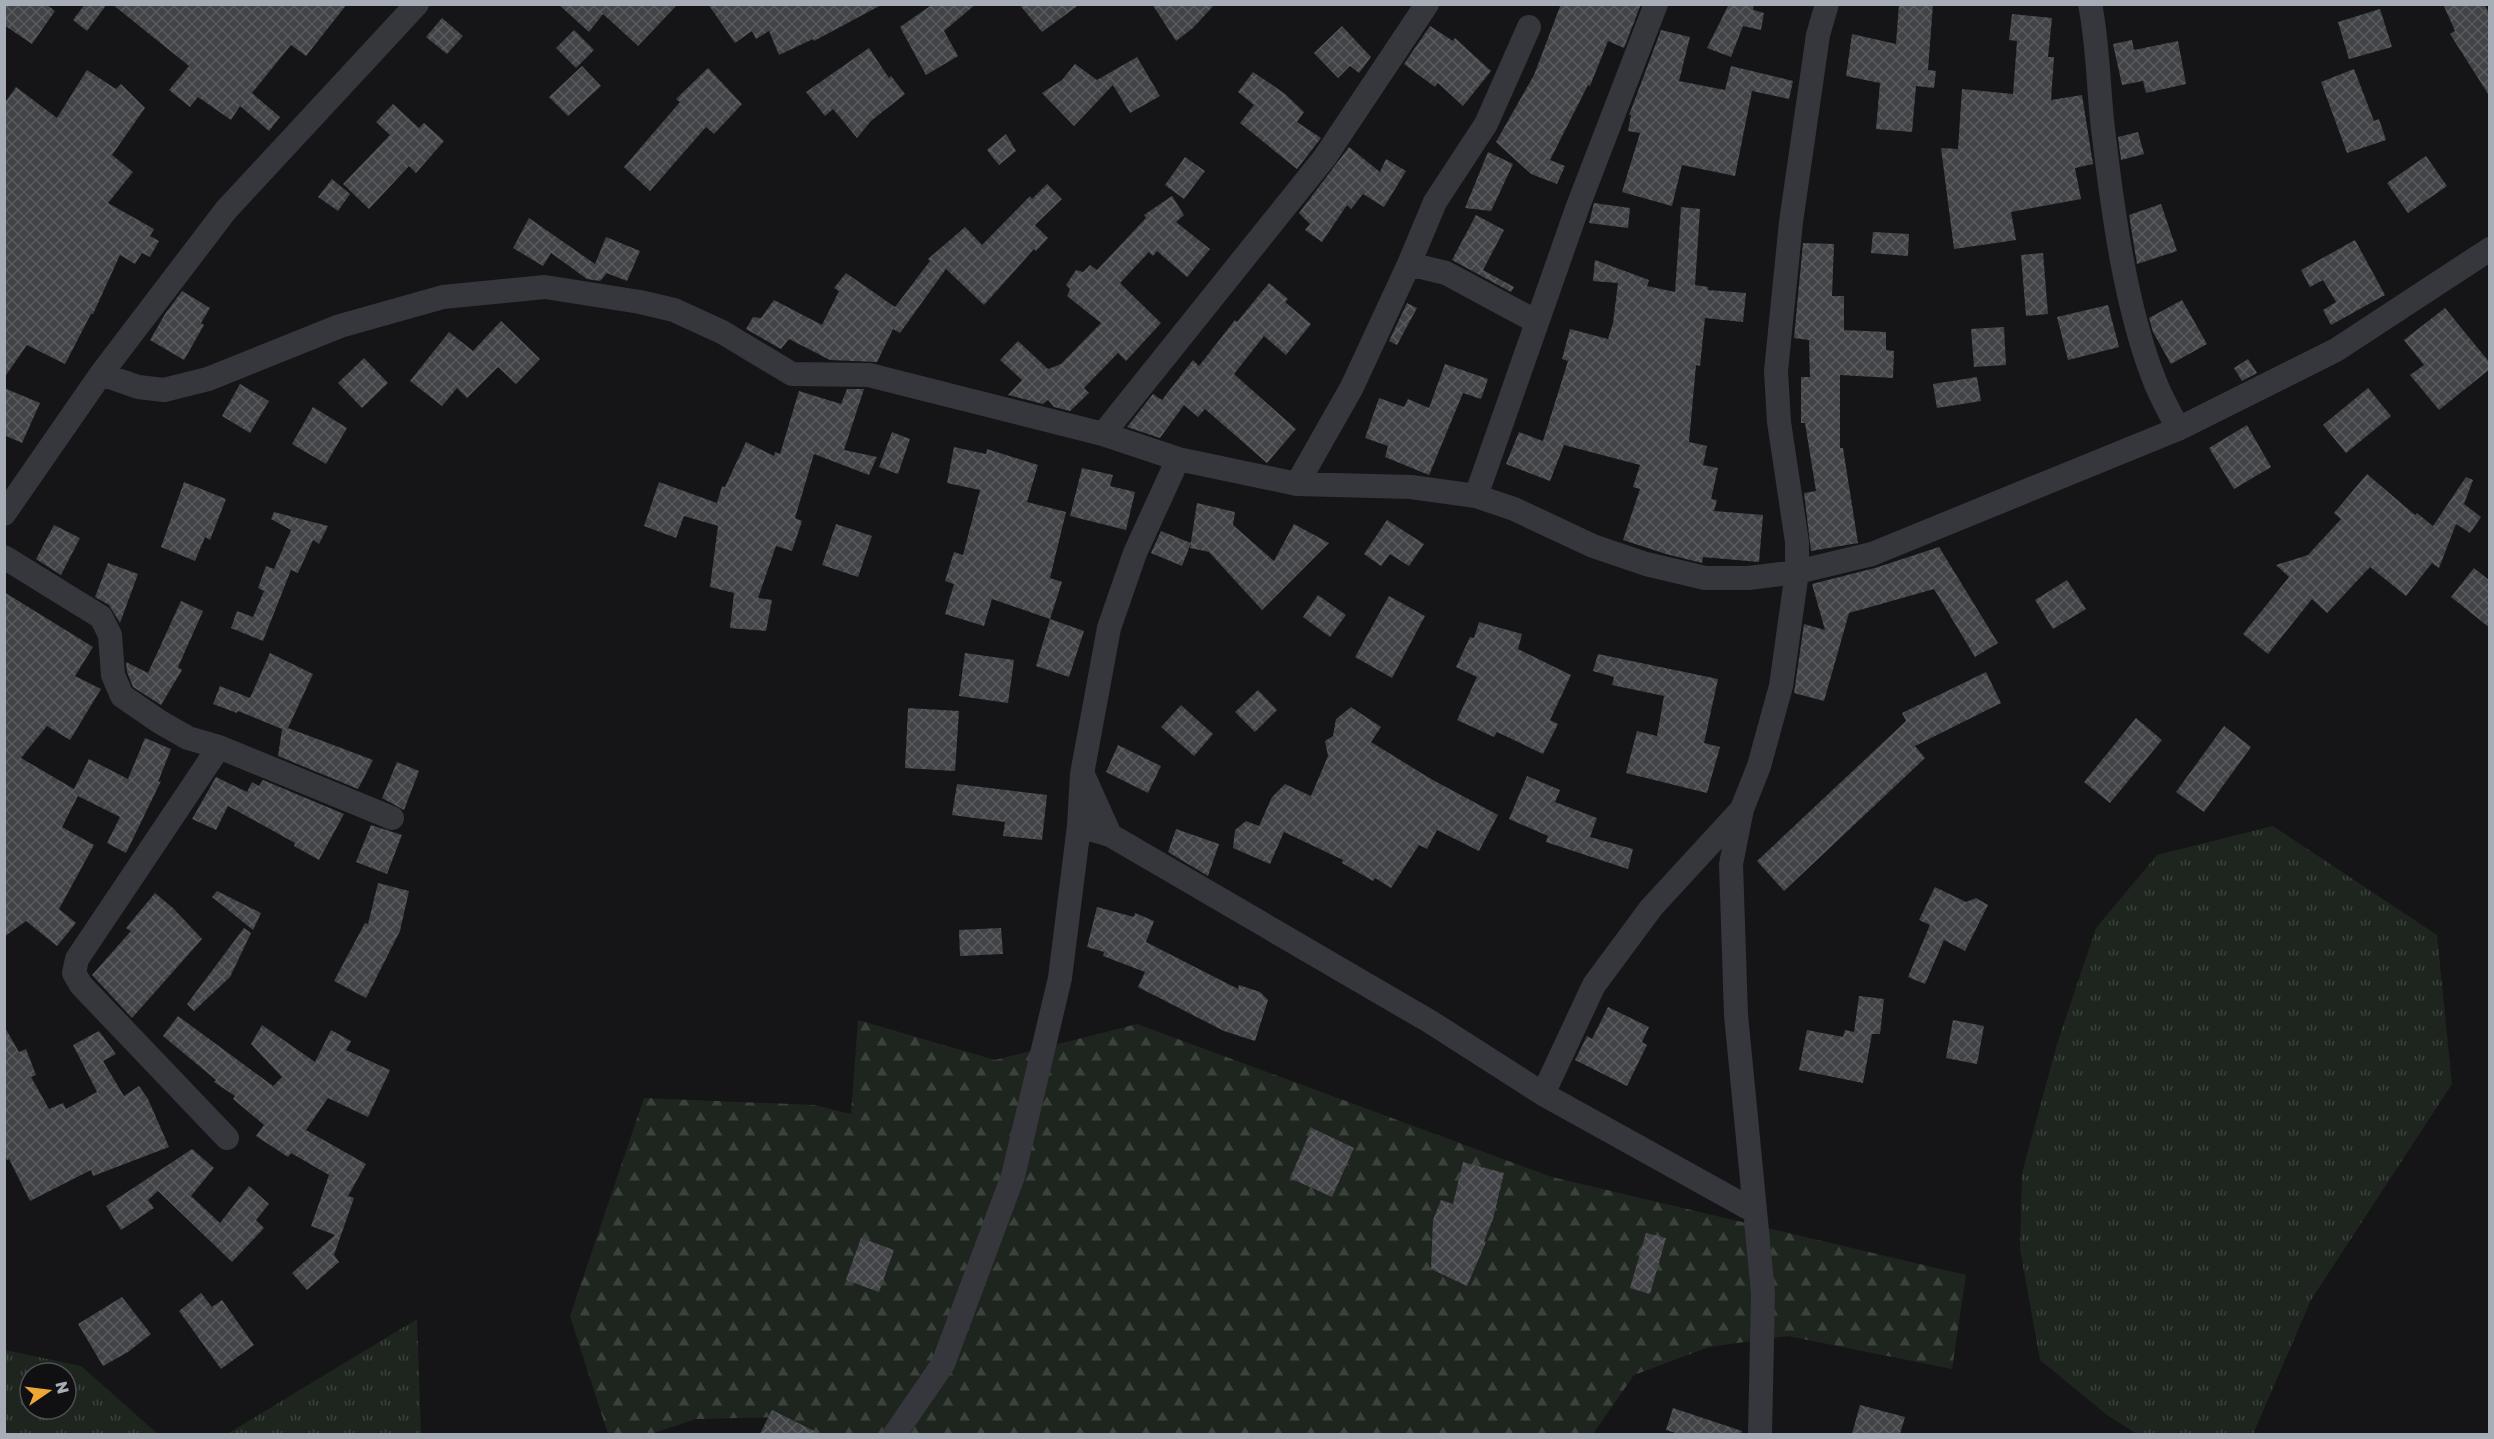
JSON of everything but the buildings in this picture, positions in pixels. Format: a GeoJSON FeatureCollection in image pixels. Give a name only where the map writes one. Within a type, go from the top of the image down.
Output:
{"type":"FeatureCollection","features":[{"type":"Feature","properties":{"kind":"street"},"geometry":{"type":"LineString","coordinates":[[4,514],[13,487],[226,210],[417,4]]}},
{"type":"Feature","properties":{"kind":"street"},"geometry":{"type":"LineString","coordinates":[[1103,434],[1325,157],[1427,4]]}},
{"type":"Feature","properties":{"kind":"street"},"geometry":{"type":"LineString","coordinates":[[1476,496],[1578,206],[1656,4]]}},
{"type":"Feature","properties":{"kind":"street"},"geometry":{"type":"LineString","coordinates":[[1760,1434],[1762,1293],[1735,992],[1731,864],[1742,809],[1760,766],[1781,686],[1797,572],[1797,542],[1782,441],[1776,371],[1791,222],[1818,35],[1827,4]]}},
{"type":"Feature","properties":{"kind":"street"},"geometry":{"type":"LineString","coordinates":[[2090,4],[2104,135],[2116,219],[2135,316],[2154,379],[2178,429]]}},
{"type":"Feature","properties":{"kind":"street"},"geometry":{"type":"LineString","coordinates":[[1298,484],[1352,387],[1435,202],[1486,124],[1529,27]]}},
{"type":"Feature","properties":{"kind":"street"},"geometry":{"type":"LineString","coordinates":[[101,374],[138,387],[164,390],[208,379],[340,326],[443,297],[545,287],[640,302],[674,310],[722,332],[792,374],[868,375],[1103,434],[1178,459],[1298,484],[1410,487],[1476,496],[1514,509],[1593,546],[1646,564],[1705,578],[1748,578],[1797,572],[1872,554],[2178,429],[2336,350],[2490,249]]}},
{"type":"Feature","properties":{"kind":"street"},"geometry":{"type":"LineString","coordinates":[[1409,264],[1446,273],[1537,322]]}},
{"type":"Feature","properties":{"kind":"street"},"geometry":{"type":"LineString","coordinates":[[895,1434],[942,1364],[1013,1176],[1060,978],[1079,826],[1083,774],[1109,628],[1135,553],[1178,459]]}},
{"type":"Feature","properties":{"kind":"street"},"geometry":{"type":"LineString","coordinates":[[4,557],[101,616],[110,635],[113,675],[122,696],[160,722],[188,738],[219,747],[392,818]]}},
{"type":"Feature","properties":{"kind":"street"},"geometry":{"type":"LineString","coordinates":[[219,747],[76,959],[74,973],[81,985],[227,1138]]}},
{"type":"Feature","properties":{"kind":"street"},"geometry":{"type":"LineString","coordinates":[[1083,774],[1110,835]]}},
{"type":"Feature","properties":{"kind":"street"},"geometry":{"type":"LineString","coordinates":[[1543,1094],[1594,985],[1651,908],[1742,809]]}},
{"type":"Feature","properties":{"kind":"street"},"geometry":{"type":"LineString","coordinates":[[1079,826],[1110,835],[1429,1021],[1543,1094],[1754,1211]]}},
{"type":"Feature","properties":{"kind":"green space"},"geometry":{"type":"Polygon","coordinates":[[[2273,826],[2437,935],[2452,1084],[2311,1300],[2253,1434],[2137,1434],[2107,1415],[2040,1360],[2020,1249],[2022,1173],[2057,1044],[2096,928],[2157,855],[2273,826]]]}},
{"type":"Feature","properties":{"kind":"green space"},"geometry":{"type":"Polygon","coordinates":[[[858,1020],[995,1060],[1137,1024],[1552,1177],[1966,1275],[1952,1369],[1788,1336],[1709,1347],[1634,1375],[1593,1434],[816,1434],[781,1417],[696,1419],[651,1434],[608,1434],[570,1316],[644,1098],[814,1105],[851,1114],[858,1020]]]}},
{"type":"Feature","properties":{"kind":"green space"},"geometry":{"type":"Polygon","coordinates":[[[417,1319],[421,1434],[227,1434],[417,1319]]]}},
{"type":"Feature","properties":{"kind":"green space"},"geometry":{"type":"Polygon","coordinates":[[[5,1350],[57,1361],[18,1361],[18,1421],[78,1421],[78,1365],[158,1434],[5,1434],[5,1350]]]}}]}
